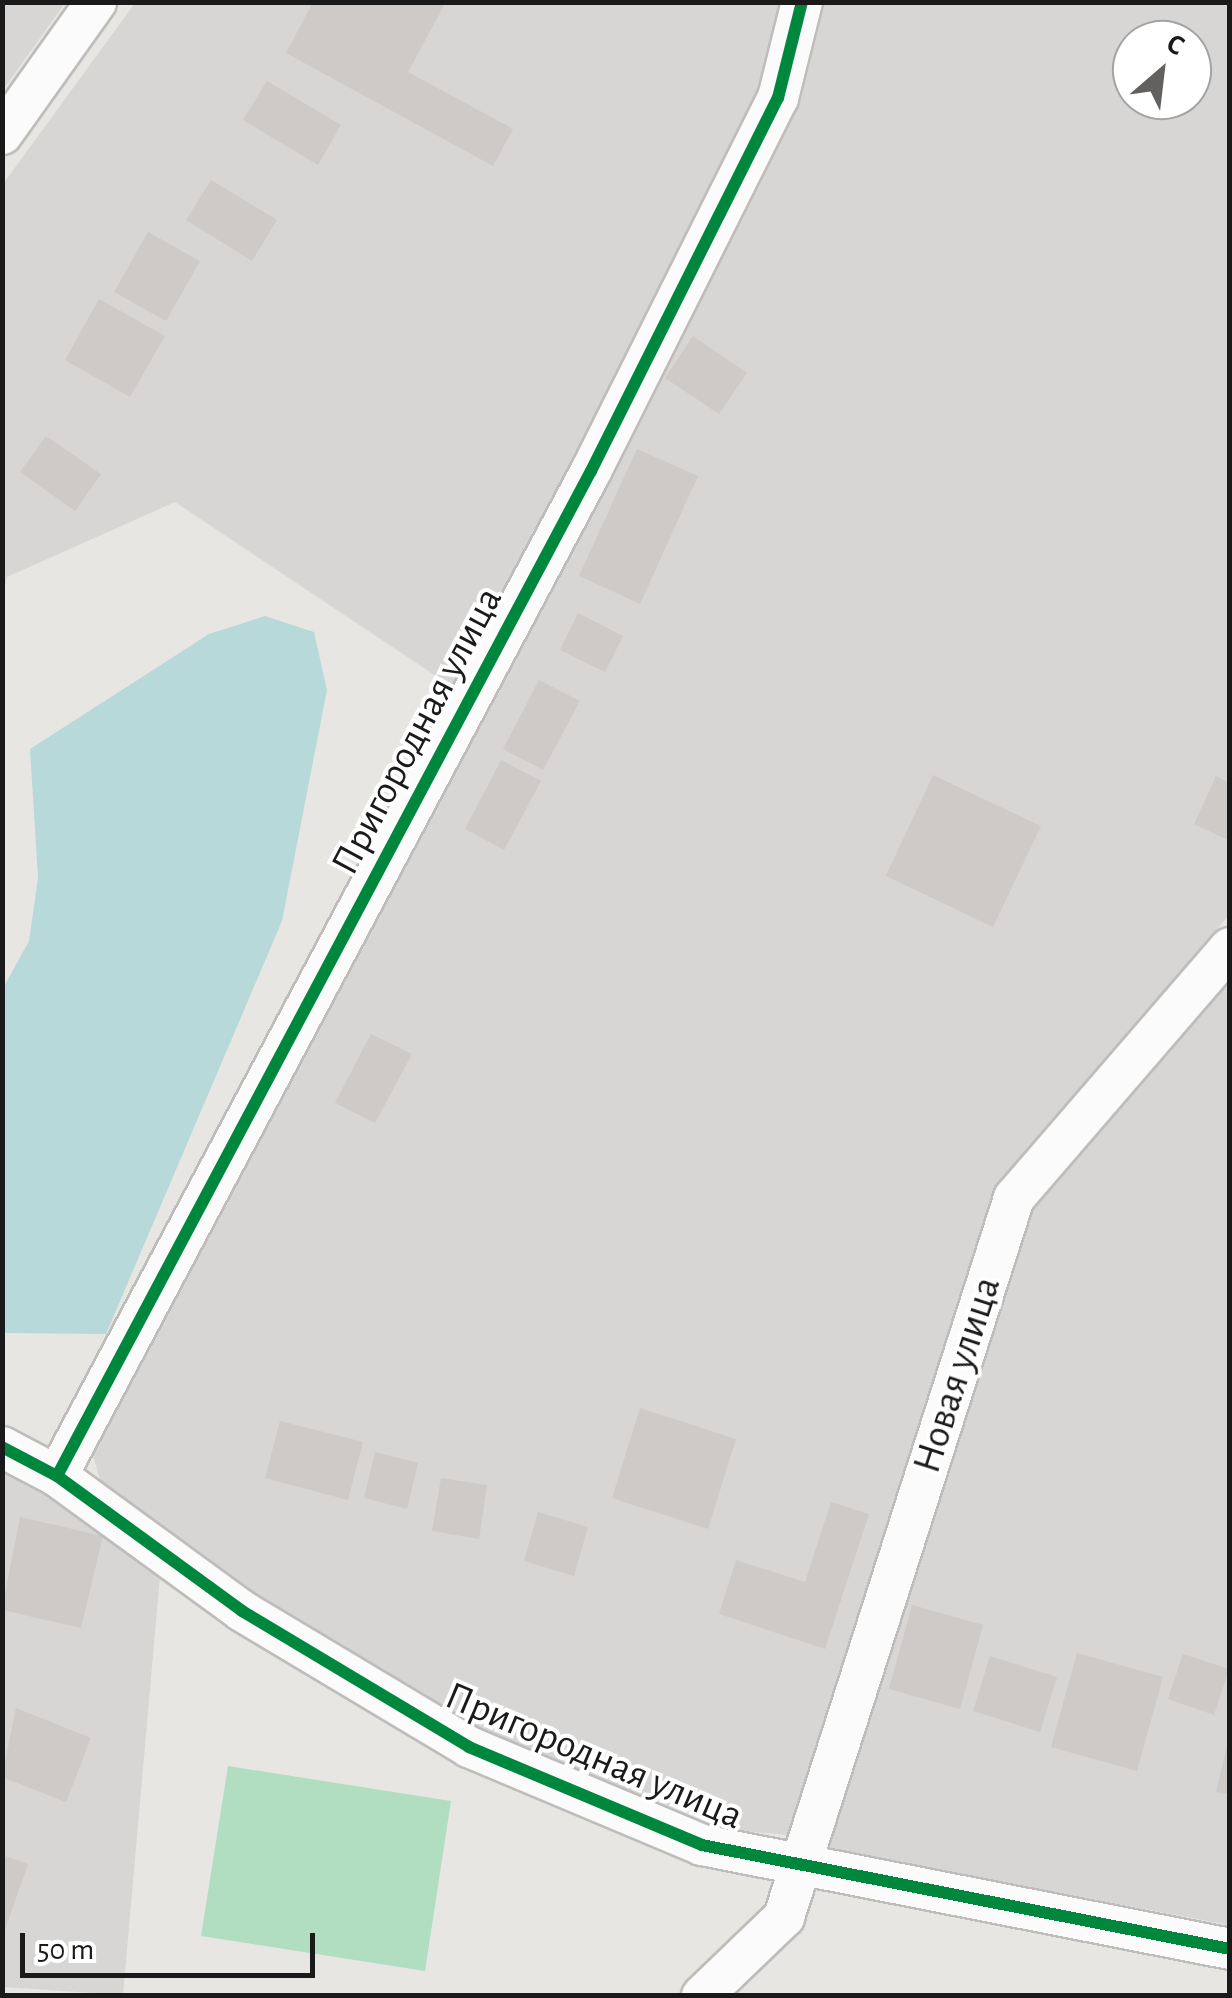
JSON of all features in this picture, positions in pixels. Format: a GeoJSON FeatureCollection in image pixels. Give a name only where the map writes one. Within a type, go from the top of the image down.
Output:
{"type":"FeatureCollection","features":[{"type":"Feature","properties":{"kind":"street"},"geometry":{"type":"LineString","coordinates":[[2,134],[96,2]]}},
{"type":"Feature","properties":{"kind":"street","name":"Пригородная улица"},"geometry":{"type":"LineString","coordinates":[[58,1476],[592,471],[778,98],[802,2]]}},
{"type":"Feature","properties":{"kind":"street","name":"Новая улица"},"geometry":{"type":"LineString","coordinates":[[702,1996],[784,1917],[1014,1198],[1230,948]]}},
{"type":"Feature","properties":{"kind":"street","name":"Пригородная улица"},"geometry":{"type":"LineString","coordinates":[[2,1447],[58,1476],[242,1611],[468,1747],[702,1846],[1230,1949]]}},
{"type":"Feature","properties":{"kind":"shaded area"},"geometry":{"type":"Polygon","coordinates":[[[2,3],[65,3],[3,90],[2,3]]]}},
{"type":"Feature","properties":{"kind":"shaded area"},"geometry":{"type":"Polygon","coordinates":[[[135,3],[787,3],[767,86],[454,688],[175,502],[7,577],[3,593],[3,184],[135,3]]]}},
{"type":"Feature","properties":{"kind":"shaded area"},"geometry":{"type":"Polygon","coordinates":[[[818,3],[1229,3],[1229,915],[999,1185],[798,1836],[731,1830],[483,1734],[249,1592],[101,1483],[90,1445],[818,3]]]}},
{"type":"Feature","properties":{"kind":"shaded area"},"geometry":{"type":"Polygon","coordinates":[[[1229,977],[1229,1925],[819,1847],[1027,1209],[1229,977]]]}},
{"type":"Feature","properties":{"kind":"shaded area"},"geometry":{"type":"Polygon","coordinates":[[[2,1465],[55,1491],[160,1576],[123,1995],[3,1987],[2,1465]]]}},
{"type":"Feature","properties":{"kind":"green space"},"geometry":{"type":"Polygon","coordinates":[[[228,1766],[451,1801],[425,1971],[201,1936],[228,1766]]]}},
{"type":"Feature","properties":{"kind":"water"},"geometry":{"type":"Polygon","coordinates":[[[265,616],[314,632],[327,690],[282,921],[106,1334],[3,1333],[2,990],[29,941],[38,878],[30,749],[209,634],[265,616]]]}},
{"type":"Feature","properties":{"kind":"building"},"geometry":{"type":"Polygon","coordinates":[[[313,2],[446,2],[408,72],[513,129],[493,166],[286,53],[313,2]]]}},
{"type":"Feature","properties":{"kind":"building"},"geometry":{"type":"Polygon","coordinates":[[[267,81],[341,125],[318,165],[243,120],[267,81]]]}},
{"type":"Feature","properties":{"kind":"building"},"geometry":{"type":"Polygon","coordinates":[[[211,180],[277,220],[252,261],[186,220],[211,180]]]}},
{"type":"Feature","properties":{"kind":"building"},"geometry":{"type":"Polygon","coordinates":[[[148,232],[200,261],[166,321],[114,292],[148,232]]]}},
{"type":"Feature","properties":{"kind":"building"},"geometry":{"type":"Polygon","coordinates":[[[99,299],[165,336],[130,397],[65,360],[99,299]]]}},
{"type":"Feature","properties":{"kind":"building"},"geometry":{"type":"Polygon","coordinates":[[[693,336],[747,373],[719,414],[665,378],[693,336]]]}},
{"type":"Feature","properties":{"kind":"building"},"geometry":{"type":"Polygon","coordinates":[[[46,436],[101,474],[75,511],[20,472],[46,436]]]}},
{"type":"Feature","properties":{"kind":"building"},"geometry":{"type":"Polygon","coordinates":[[[637,449],[698,476],[640,604],[579,576],[637,449]]]}},
{"type":"Feature","properties":{"kind":"building"},"geometry":{"type":"Polygon","coordinates":[[[578,613],[623,636],[605,672],[560,650],[578,613]]]}},
{"type":"Feature","properties":{"kind":"building"},"geometry":{"type":"Polygon","coordinates":[[[539,680],[580,701],[543,770],[503,749],[539,680]]]}},
{"type":"Feature","properties":{"kind":"building"},"geometry":{"type":"Polygon","coordinates":[[[501,760],[541,781],[504,850],[465,829],[501,760]]]}},
{"type":"Feature","properties":{"kind":"building"},"geometry":{"type":"Polygon","coordinates":[[[933,775],[1041,826],[993,927],[886,876],[933,775]]]}},
{"type":"Feature","properties":{"kind":"building"},"geometry":{"type":"Polygon","coordinates":[[[1216,776],[1230,783],[1230,841],[1194,824],[1216,776]]]}},
{"type":"Feature","properties":{"kind":"building"},"geometry":{"type":"Polygon","coordinates":[[[371,1034],[412,1054],[375,1123],[335,1103],[371,1034]]]}},
{"type":"Feature","properties":{"kind":"building"},"geometry":{"type":"Polygon","coordinates":[[[640,1408],[736,1439],[708,1529],[612,1498],[640,1408]]]}},
{"type":"Feature","properties":{"kind":"building"},"geometry":{"type":"Polygon","coordinates":[[[280,1421],[363,1442],[348,1500],[265,1478],[280,1421]]]}},
{"type":"Feature","properties":{"kind":"building"},"geometry":{"type":"Polygon","coordinates":[[[375,1452],[418,1463],[407,1509],[364,1498],[375,1452]]]}},
{"type":"Feature","properties":{"kind":"building"},"geometry":{"type":"Polygon","coordinates":[[[441,1478],[487,1485],[479,1539],[432,1531],[441,1478]]]}},
{"type":"Feature","properties":{"kind":"building"},"geometry":{"type":"Polygon","coordinates":[[[831,1502],[869,1514],[825,1649],[719,1614],[736,1560],[805,1582],[831,1502]]]}},
{"type":"Feature","properties":{"kind":"building"},"geometry":{"type":"Polygon","coordinates":[[[538,1512],[588,1527],[574,1576],[524,1561],[538,1512]]]}},
{"type":"Feature","properties":{"kind":"building"},"geometry":{"type":"Polygon","coordinates":[[[20,1517],[103,1536],[81,1628],[2,1610],[20,1517]]]}},
{"type":"Feature","properties":{"kind":"building"},"geometry":{"type":"Polygon","coordinates":[[[912,1605],[983,1625],[960,1709],[889,1689],[912,1605]]]}},
{"type":"Feature","properties":{"kind":"building"},"geometry":{"type":"Polygon","coordinates":[[[1077,1653],[1163,1677],[1137,1771],[1051,1747],[1077,1653]]]}},
{"type":"Feature","properties":{"kind":"building"},"geometry":{"type":"Polygon","coordinates":[[[1183,1654],[1229,1669],[1214,1715],[1168,1699],[1183,1654]]]}},
{"type":"Feature","properties":{"kind":"building"},"geometry":{"type":"Polygon","coordinates":[[[990,1656],[1057,1677],[1040,1732],[973,1711],[990,1656]]]}},
{"type":"Feature","properties":{"kind":"building"},"geometry":{"type":"Polygon","coordinates":[[[16,1708],[91,1738],[66,1802],[2,1777],[16,1708]]]}},
{"type":"Feature","properties":{"kind":"building"},"geometry":{"type":"Polygon","coordinates":[[[1230,1742],[1230,1795],[1216,1792],[1230,1742]]]}},
{"type":"Feature","properties":{"kind":"building"},"geometry":{"type":"Polygon","coordinates":[[[2,1855],[28,1864],[3,1935],[2,1935],[2,1855]]]}},
{"type":"Feature","properties":{"kind":"cycle path"},"geometry":{"type":"LineString","coordinates":[[57,1476],[591,471],[778,98],[802,2]]}},
{"type":"Feature","properties":{"kind":"cycle path"},"geometry":{"type":"LineString","coordinates":[[2,1447],[57,1476],[242,1611],[469,1747],[702,1845],[1230,1949]]}}]}
